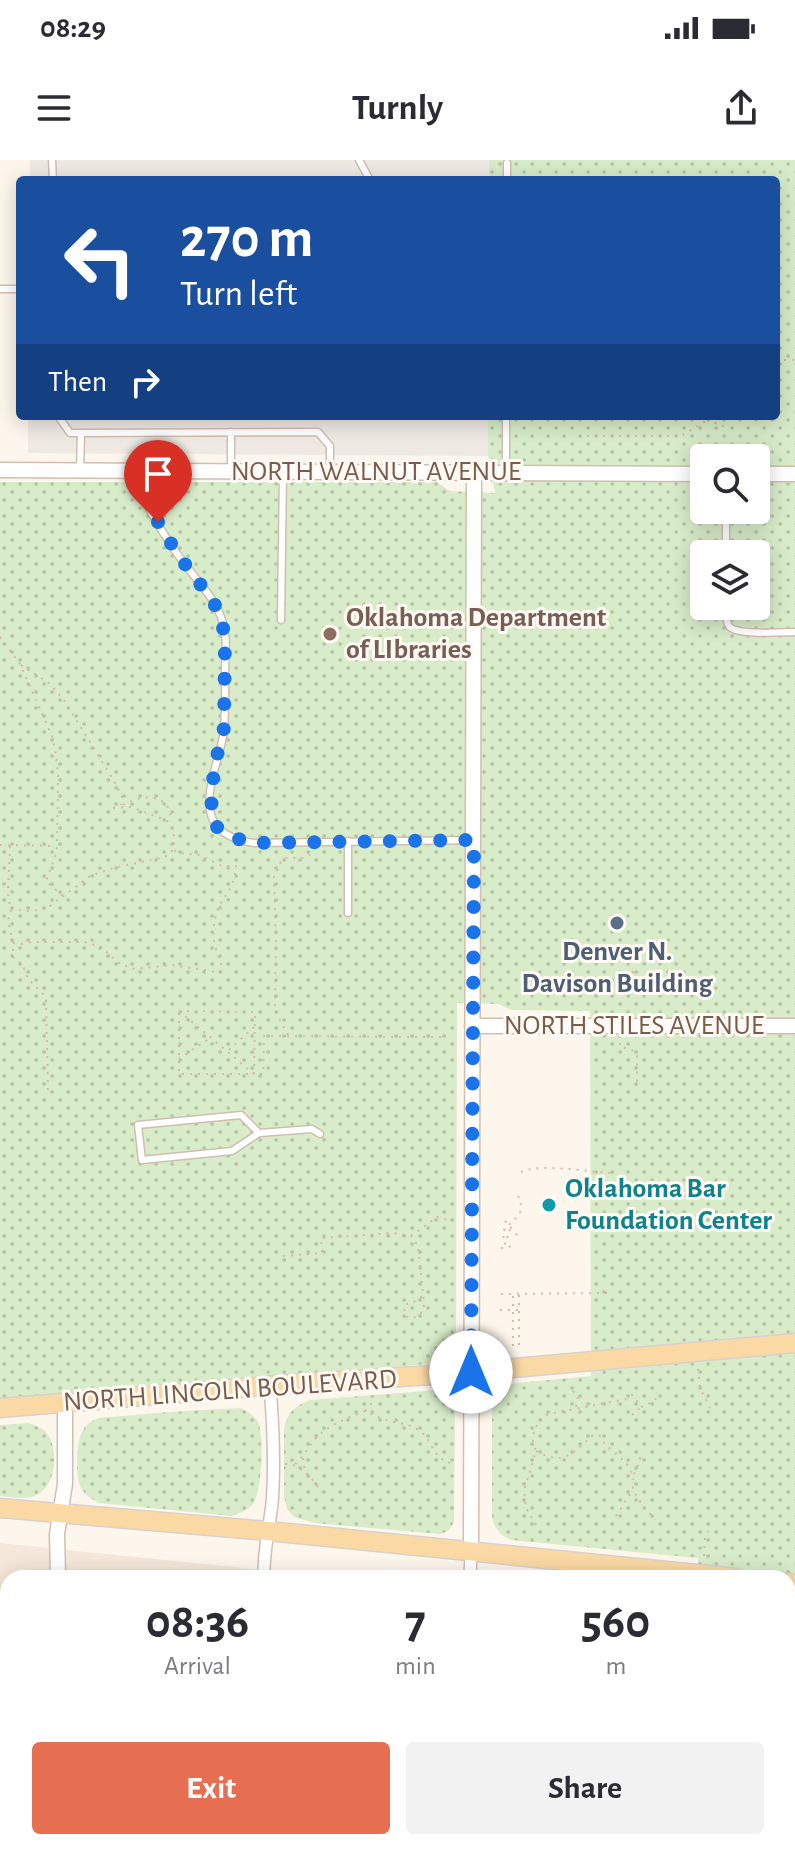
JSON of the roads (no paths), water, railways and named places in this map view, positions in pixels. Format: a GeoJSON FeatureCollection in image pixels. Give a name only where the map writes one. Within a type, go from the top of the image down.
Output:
{"type":"FeatureCollection","features":[{"type":"Feature","properties":{"kind":"main road","name":"NORTH LINCOLN BOULEVARD"},"geometry":{"type":"LineString","coordinates":[[0,1408],[471,1372],[795,1343]]}},
{"type":"Feature","properties":{"kind":"main road"},"geometry":{"type":"LineString","coordinates":[[0,1508],[268,1531],[635,1570]]}},
{"type":"Feature","properties":{"kind":"street","name":"NORTH WALNUT AVENUE"},"geometry":{"type":"LineString","coordinates":[[0,470],[690,474]]}},
{"type":"Feature","properties":{"kind":"street"},"geometry":{"type":"LineString","coordinates":[[470,1570],[474,472]]}},
{"type":"Feature","properties":{"kind":"street"},"geometry":{"type":"LineString","coordinates":[[770,474],[795,474]]}},
{"type":"Feature","properties":{"kind":"street","name":"NORTH STILES AVENUE"},"geometry":{"type":"LineString","coordinates":[[472,1026],[795,1026]]}},
{"type":"Feature","properties":{"kind":"street"},"geometry":{"type":"LineString","coordinates":[[264,1570],[272,1502],[270,1386]]}},
{"type":"Feature","properties":{"kind":"street"},"geometry":{"type":"LineString","coordinates":[[57,1570],[57,1534],[65,1484],[65,1404]]}},
{"type":"Feature","properties":{"kind":"lane"},"geometry":{"type":"LineString","coordinates":[[507,163],[507,176]]}},
{"type":"Feature","properties":{"kind":"lane"},"geometry":{"type":"LineString","coordinates":[[61,420],[70,433],[318,432],[330,446],[330,472]]}},
{"type":"Feature","properties":{"kind":"lane"},"geometry":{"type":"LineString","coordinates":[[506,420],[506,472]]}},
{"type":"Feature","properties":{"kind":"lane"},"geometry":{"type":"LineString","coordinates":[[231,432],[231,471]]}},
{"type":"Feature","properties":{"kind":"lane"},"geometry":{"type":"LineString","coordinates":[[80,470],[81,433]]}},
{"type":"Feature","properties":{"kind":"lane"},"geometry":{"type":"LineString","coordinates":[[130,471],[137,489],[178,555],[213,601],[222,620],[225,643],[223,737],[214,768],[210,802],[212,819],[217,827],[246,842],[474,840]]}},
{"type":"Feature","properties":{"kind":"lane"},"geometry":{"type":"LineString","coordinates":[[281,620],[283,472]]}},
{"type":"Feature","properties":{"kind":"lane"},"geometry":{"type":"LineString","coordinates":[[726,620],[733,630],[743,632],[795,632]]}},
{"type":"Feature","properties":{"kind":"lane"},"geometry":{"type":"LineString","coordinates":[[348,841],[348,913]]}},
{"type":"Feature","properties":{"kind":"lane"},"geometry":{"type":"LineString","coordinates":[[259,1133],[241,1115],[138,1125],[142,1160],[232,1151],[259,1133],[312,1129],[320,1134]]}},
{"type":"Feature","properties":{"kind":"place","name":"Oklahoma Department of LIbraries"},"geometry":{"type":"Point","coordinates":[330,634]}},
{"type":"Feature","properties":{"kind":"place","name":"Denver N. Davison Building"},"geometry":{"type":"Point","coordinates":[617,923]}},
{"type":"Feature","properties":{"kind":"place","name":"Oklahoma Bar Foundation Center"},"geometry":{"type":"Point","coordinates":[549,1205]}}]}
